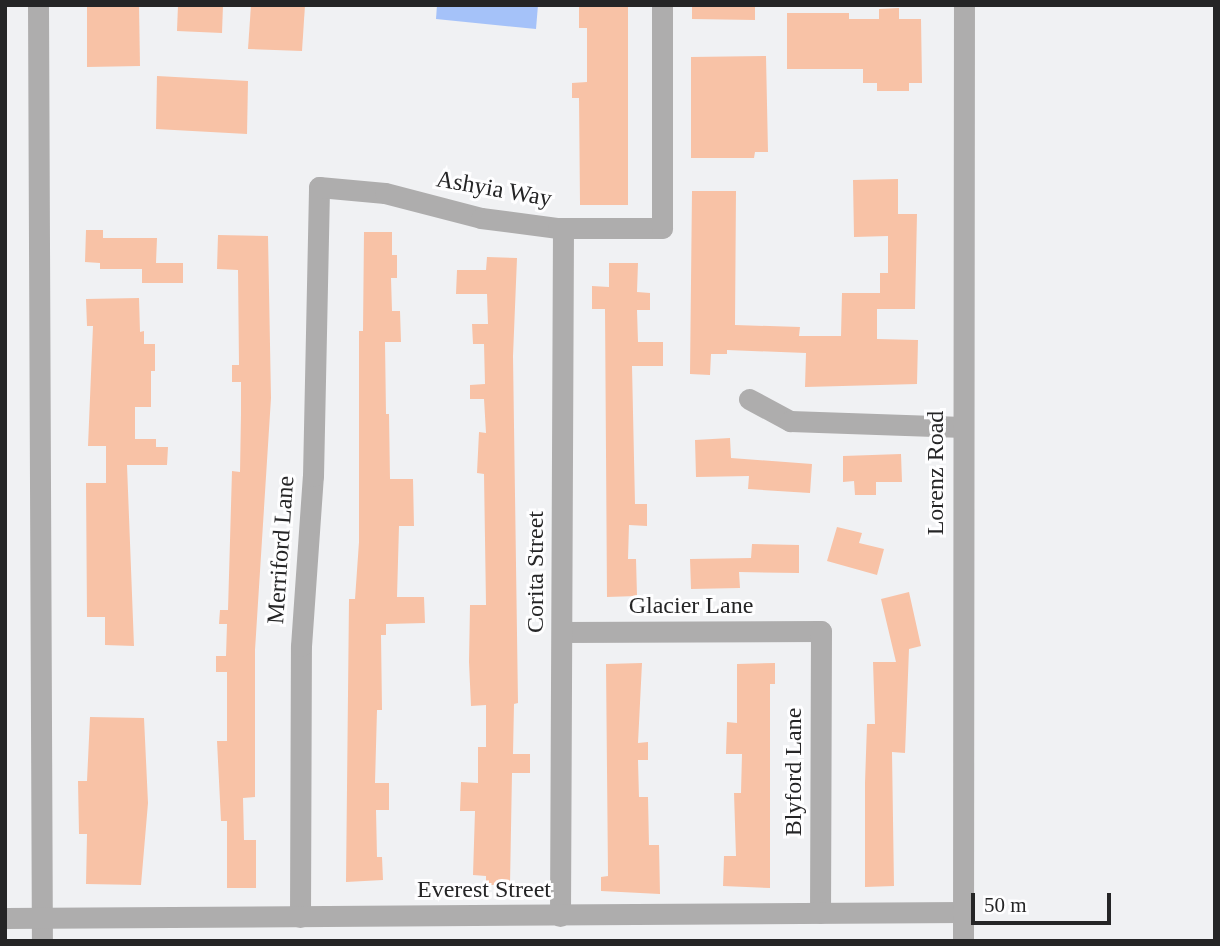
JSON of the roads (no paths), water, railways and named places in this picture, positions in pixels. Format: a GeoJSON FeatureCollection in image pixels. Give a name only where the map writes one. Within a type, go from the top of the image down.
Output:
{"type":"FeatureCollection","features":[{"type":"Feature","properties":{"kind":"street"},"geometry":{"type":"LineString","coordinates":[[38,5],[42,941]]}},
{"type":"Feature","properties":{"kind":"street","name":"Ashyia Way"},"geometry":{"type":"LineString","coordinates":[[319,187],[384,193],[481,218],[563,228],[662,228],[662,5]]}},
{"type":"Feature","properties":{"kind":"street","name":"Lorenz Road"},"geometry":{"type":"LineString","coordinates":[[963,941],[964,5]]}},
{"type":"Feature","properties":{"kind":"street","name":"Merriford Lane"},"geometry":{"type":"LineString","coordinates":[[300,917],[302,646],[313,476],[319,187]]}},
{"type":"Feature","properties":{"kind":"street","name":"Corita Street"},"geometry":{"type":"LineString","coordinates":[[560,916],[563,228]]}},
{"type":"Feature","properties":{"kind":"street"},"geometry":{"type":"LineString","coordinates":[[749,399],[790,421],[962,427]]}},
{"type":"Feature","properties":{"kind":"street","name":"Glacier Lane"},"geometry":{"type":"LineString","coordinates":[[562,632],[821,631]]}},
{"type":"Feature","properties":{"kind":"street","name":"Blyford Lane"},"geometry":{"type":"LineString","coordinates":[[820,913],[821,631]]}},
{"type":"Feature","properties":{"kind":"street","name":"Everest Street"},"geometry":{"type":"LineString","coordinates":[[5,919],[963,912]]}}]}
